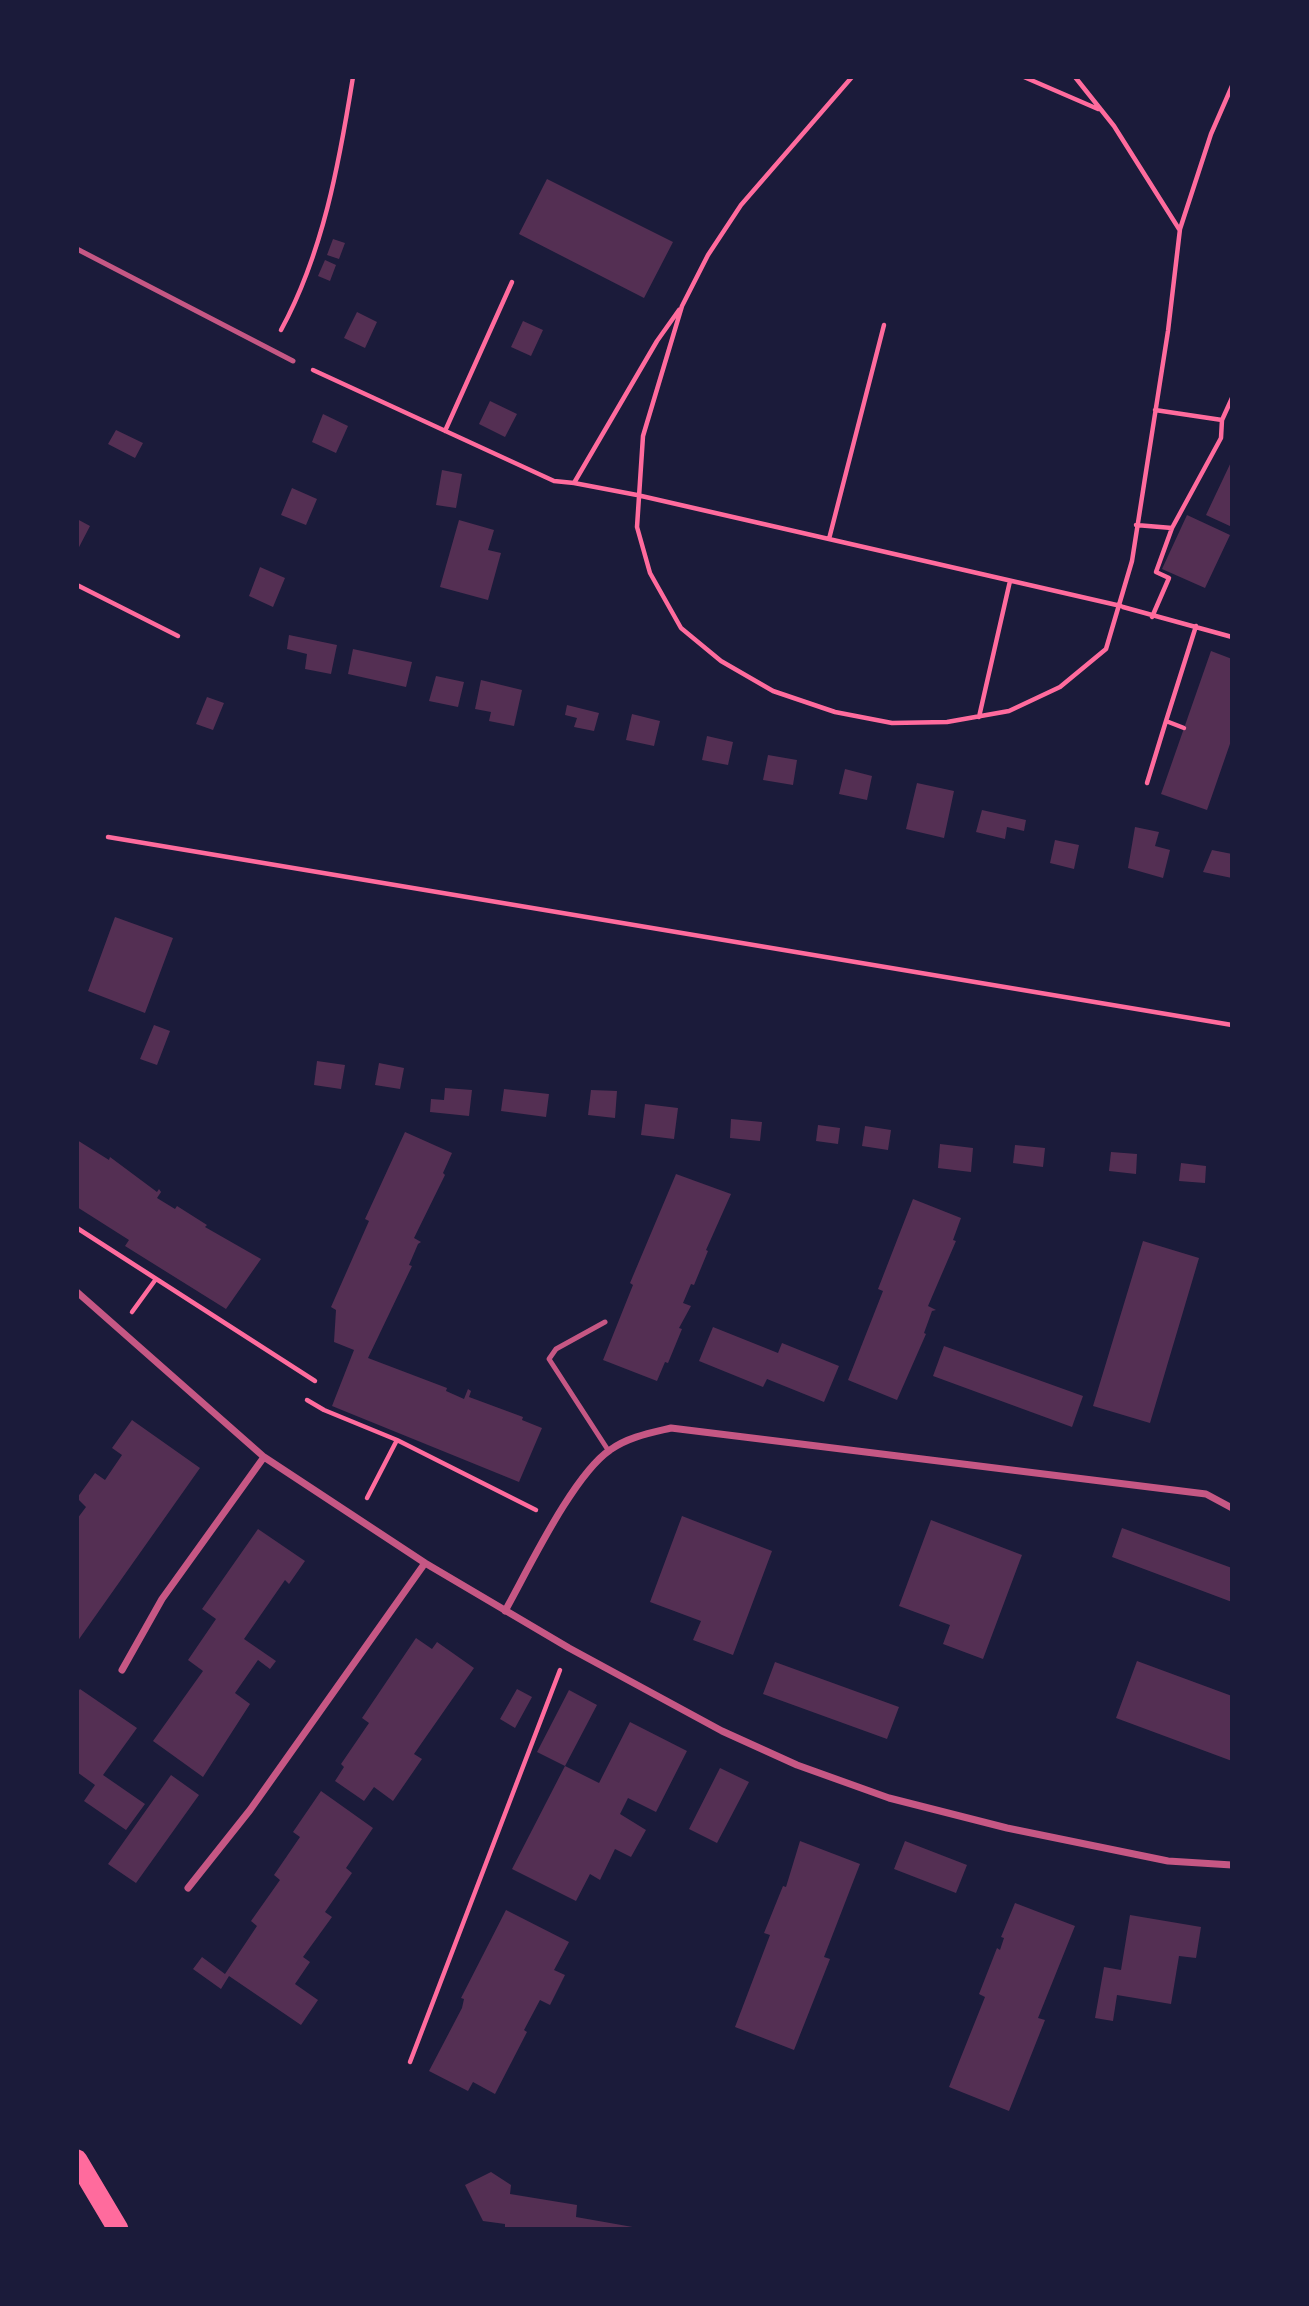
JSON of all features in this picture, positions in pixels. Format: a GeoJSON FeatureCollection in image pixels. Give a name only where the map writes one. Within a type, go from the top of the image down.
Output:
{"type":"FeatureCollection","features":[{"type":"Feature","properties":{"kind":"highway"},"geometry":{"type":"LineString","coordinates":[[77,2160],[118,2229]]}},
{"type":"Feature","properties":{"kind":"street"},"geometry":{"type":"LineString","coordinates":[[77,1292],[264,1457],[425,1563],[505,1611],[722,1731],[797,1765],[889,1798],[1007,1828],[1168,1861],[1232,1865]]}},
{"type":"Feature","properties":{"kind":"street"},"geometry":{"type":"LineString","coordinates":[[505,1611],[556,1520],[586,1476],[608,1450],[631,1438],[671,1428],[1206,1494],[1232,1508]]}},
{"type":"Feature","properties":{"kind":"street"},"geometry":{"type":"LineString","coordinates":[[122,1670],[162,1599],[264,1457]]}},
{"type":"Feature","properties":{"kind":"street"},"geometry":{"type":"LineString","coordinates":[[188,1888],[250,1810],[425,1563]]}},
{"type":"Feature","properties":{"kind":"lane"},"geometry":{"type":"LineString","coordinates":[[77,248],[293,361]]}},
{"type":"Feature","properties":{"kind":"lane"},"geometry":{"type":"LineString","coordinates":[[605,1322],[556,1349],[549,1359],[608,1450]]}},
{"type":"Feature","properties":{"kind":"path"},"geometry":{"type":"LineString","coordinates":[[270,349],[298,299],[318,237],[338,167],[353,77]]}},
{"type":"Feature","properties":{"kind":"path"},"geometry":{"type":"LineString","coordinates":[[574,483],[657,341],[682,306],[708,255],[741,205],[852,77]]}},
{"type":"Feature","properties":{"kind":"path"},"geometry":{"type":"LineString","coordinates":[[1024,77],[1102,111]]}},
{"type":"Feature","properties":{"kind":"path"},"geometry":{"type":"LineString","coordinates":[[1075,77],[1102,111],[1180,229]]}},
{"type":"Feature","properties":{"kind":"path"},"geometry":{"type":"LineString","coordinates":[[682,306],[643,436],[637,495],[637,527],[650,573],[681,628],[721,661],[773,691],[835,712],[892,723],[947,722],[1009,711],[1060,687],[1106,649],[1122,607],[1180,229],[1211,134],[1232,86]]}},
{"type":"Feature","properties":{"kind":"path"},"geometry":{"type":"LineString","coordinates":[[444,431],[512,282]]}},
{"type":"Feature","properties":{"kind":"path"},"geometry":{"type":"LineString","coordinates":[[829,539],[884,325]]}},
{"type":"Feature","properties":{"kind":"path"},"geometry":{"type":"LineString","coordinates":[[293,361],[554,481],[637,495],[829,539],[1122,607],[1152,617],[1196,625],[1232,637]]}},
{"type":"Feature","properties":{"kind":"path"},"geometry":{"type":"LineString","coordinates":[[1152,617],[1169,578],[1156,572],[1172,528],[1221,438],[1222,420],[1232,398]]}},
{"type":"Feature","properties":{"kind":"path"},"geometry":{"type":"LineString","coordinates":[[1154,410],[1222,420]]}},
{"type":"Feature","properties":{"kind":"path"},"geometry":{"type":"LineString","coordinates":[[1136,525],[1172,528]]}},
{"type":"Feature","properties":{"kind":"path"},"geometry":{"type":"LineString","coordinates":[[979,717],[1010,581]]}},
{"type":"Feature","properties":{"kind":"path"},"geometry":{"type":"LineString","coordinates":[[77,585],[178,636]]}},
{"type":"Feature","properties":{"kind":"path"},"geometry":{"type":"LineString","coordinates":[[1147,783],[1196,625]]}},
{"type":"Feature","properties":{"kind":"path"},"geometry":{"type":"LineString","coordinates":[[1166,721],[1184,728]]}},
{"type":"Feature","properties":{"kind":"path"},"geometry":{"type":"LineString","coordinates":[[108,837],[1232,1025]]}},
{"type":"Feature","properties":{"kind":"path"},"geometry":{"type":"LineString","coordinates":[[77,1229],[315,1381]]}},
{"type":"Feature","properties":{"kind":"path"},"geometry":{"type":"LineString","coordinates":[[120,1329],[156,1279]]}},
{"type":"Feature","properties":{"kind":"path"},"geometry":{"type":"LineString","coordinates":[[307,1400],[324,1410],[397,1440],[556,1520]]}},
{"type":"Feature","properties":{"kind":"path"},"geometry":{"type":"LineString","coordinates":[[356,1518],[397,1440]]}},
{"type":"Feature","properties":{"kind":"path"},"geometry":{"type":"LineString","coordinates":[[410,2062],[569,1648]]}},
{"type":"Feature","properties":{"kind":"building"},"geometry":{"type":"Polygon","coordinates":[[[547,179],[673,242],[644,298],[519,234],[547,179]]]}},
{"type":"Feature","properties":{"kind":"building"},"geometry":{"type":"Polygon","coordinates":[[[333,239],[345,243],[339,259],[327,255],[333,239]]]}},
{"type":"Feature","properties":{"kind":"building"},"geometry":{"type":"Polygon","coordinates":[[[325,260],[336,265],[330,281],[318,276],[325,260]]]}},
{"type":"Feature","properties":{"kind":"building"},"geometry":{"type":"Polygon","coordinates":[[[357,312],[377,322],[365,348],[344,338],[357,312]]]}},
{"type":"Feature","properties":{"kind":"building"},"geometry":{"type":"Polygon","coordinates":[[[523,321],[543,330],[531,356],[511,347],[523,321]]]}},
{"type":"Feature","properties":{"kind":"building"},"geometry":{"type":"Polygon","coordinates":[[[490,401],[517,414],[505,437],[479,424],[490,401]]]}},
{"type":"Feature","properties":{"kind":"building"},"geometry":{"type":"Polygon","coordinates":[[[323,414],[348,426],[336,453],[312,442],[323,414]]]}},
{"type":"Feature","properties":{"kind":"building"},"geometry":{"type":"Polygon","coordinates":[[[116,430],[143,443],[135,458],[108,444],[116,430]]]}},
{"type":"Feature","properties":{"kind":"building"},"geometry":{"type":"Polygon","coordinates":[[[1232,460],[1232,527],[1206,515],[1232,460]]]}},
{"type":"Feature","properties":{"kind":"building"},"geometry":{"type":"Polygon","coordinates":[[[442,470],[462,474],[456,508],[436,505],[442,470]]]}},
{"type":"Feature","properties":{"kind":"building"},"geometry":{"type":"Polygon","coordinates":[[[292,488],[317,499],[306,525],[281,515],[292,488]]]}},
{"type":"Feature","properties":{"kind":"building"},"geometry":{"type":"Polygon","coordinates":[[[1187,515],[1230,535],[1205,588],[1162,569],[1187,515]]]}},
{"type":"Feature","properties":{"kind":"building"},"geometry":{"type":"Polygon","coordinates":[[[77,519],[90,526],[77,551],[77,519]]]}},
{"type":"Feature","properties":{"kind":"building"},"geometry":{"type":"Polygon","coordinates":[[[459,520],[494,530],[488,550],[501,553],[488,600],[440,587],[459,520]]]}},
{"type":"Feature","properties":{"kind":"building"},"geometry":{"type":"Polygon","coordinates":[[[260,567],[285,578],[273,607],[249,596],[260,567]]]}},
{"type":"Feature","properties":{"kind":"building"},"geometry":{"type":"Polygon","coordinates":[[[289,635],[337,645],[331,674],[305,669],[307,654],[287,649],[289,635]]]}},
{"type":"Feature","properties":{"kind":"building"},"geometry":{"type":"Polygon","coordinates":[[[353,649],[412,662],[406,687],[348,674],[353,649]]]}},
{"type":"Feature","properties":{"kind":"building"},"geometry":{"type":"Polygon","coordinates":[[[1211,651],[1232,659],[1232,738],[1207,810],[1161,794],[1211,651]]]}},
{"type":"Feature","properties":{"kind":"building"},"geometry":{"type":"Polygon","coordinates":[[[436,676],[464,682],[458,707],[429,701],[436,676]]]}},
{"type":"Feature","properties":{"kind":"building"},"geometry":{"type":"Polygon","coordinates":[[[481,680],[522,690],[514,726],[489,721],[491,712],[475,709],[481,680]]]}},
{"type":"Feature","properties":{"kind":"building"},"geometry":{"type":"Polygon","coordinates":[[[207,697],[224,703],[213,730],[196,724],[207,697]]]}},
{"type":"Feature","properties":{"kind":"building"},"geometry":{"type":"Polygon","coordinates":[[[567,705],[599,713],[594,731],[574,727],[577,718],[565,715],[567,705]]]}},
{"type":"Feature","properties":{"kind":"building"},"geometry":{"type":"Polygon","coordinates":[[[632,714],[660,721],[654,746],[626,740],[632,714]]]}},
{"type":"Feature","properties":{"kind":"building"},"geometry":{"type":"Polygon","coordinates":[[[707,736],[733,742],[728,765],[702,760],[707,736]]]}},
{"type":"Feature","properties":{"kind":"building"},"geometry":{"type":"Polygon","coordinates":[[[768,755],[797,760],[793,785],[763,780],[768,755]]]}},
{"type":"Feature","properties":{"kind":"building"},"geometry":{"type":"Polygon","coordinates":[[[845,769],[872,776],[867,800],[839,794],[845,769]]]}},
{"type":"Feature","properties":{"kind":"building"},"geometry":{"type":"Polygon","coordinates":[[[917,783],[954,791],[944,838],[906,829],[917,783]]]}},
{"type":"Feature","properties":{"kind":"building"},"geometry":{"type":"Polygon","coordinates":[[[982,810],[1026,820],[1024,831],[1007,827],[1005,839],[976,832],[982,810]]]}},
{"type":"Feature","properties":{"kind":"building"},"geometry":{"type":"Polygon","coordinates":[[[1135,827],[1159,832],[1155,846],[1170,850],[1163,878],[1128,868],[1135,827]]]}},
{"type":"Feature","properties":{"kind":"building"},"geometry":{"type":"Polygon","coordinates":[[[1055,840],[1079,845],[1074,869],[1050,863],[1055,840]]]}},
{"type":"Feature","properties":{"kind":"building"},"geometry":{"type":"Polygon","coordinates":[[[1212,850],[1232,854],[1232,878],[1203,872],[1212,850]]]}},
{"type":"Feature","properties":{"kind":"building"},"geometry":{"type":"Polygon","coordinates":[[[115,917],[173,938],[145,1013],[88,991],[115,917]]]}},
{"type":"Feature","properties":{"kind":"building"},"geometry":{"type":"Polygon","coordinates":[[[154,1025],[170,1031],[157,1065],[140,1059],[154,1025]]]}},
{"type":"Feature","properties":{"kind":"building"},"geometry":{"type":"Polygon","coordinates":[[[317,1061],[345,1065],[341,1089],[314,1085],[317,1061]]]}},
{"type":"Feature","properties":{"kind":"building"},"geometry":{"type":"Polygon","coordinates":[[[379,1063],[404,1068],[400,1089],[375,1085],[379,1063]]]}},
{"type":"Feature","properties":{"kind":"building"},"geometry":{"type":"Polygon","coordinates":[[[445,1088],[472,1090],[469,1116],[430,1112],[431,1099],[444,1100],[445,1088]]]}},
{"type":"Feature","properties":{"kind":"building"},"geometry":{"type":"Polygon","coordinates":[[[504,1089],[549,1094],[546,1117],[501,1111],[504,1089]]]}},
{"type":"Feature","properties":{"kind":"building"},"geometry":{"type":"Polygon","coordinates":[[[591,1090],[617,1091],[615,1118],[588,1115],[591,1090]]]}},
{"type":"Feature","properties":{"kind":"building"},"geometry":{"type":"Polygon","coordinates":[[[645,1104],[678,1108],[674,1139],[641,1135],[645,1104]]]}},
{"type":"Feature","properties":{"kind":"building"},"geometry":{"type":"Polygon","coordinates":[[[731,1119],[762,1122],[760,1141],[730,1138],[731,1119]]]}},
{"type":"Feature","properties":{"kind":"building"},"geometry":{"type":"Polygon","coordinates":[[[818,1125],[840,1128],[838,1144],[816,1141],[818,1125]]]}},
{"type":"Feature","properties":{"kind":"building"},"geometry":{"type":"Polygon","coordinates":[[[865,1126],[891,1130],[888,1150],[862,1146],[865,1126]]]}},
{"type":"Feature","properties":{"kind":"building"},"geometry":{"type":"Polygon","coordinates":[[[405,1132],[452,1153],[443,1173],[445,1175],[414,1238],[421,1242],[409,1265],[412,1266],[368,1358],[447,1388],[446,1391],[464,1399],[468,1389],[471,1391],[469,1397],[523,1417],[522,1420],[542,1428],[519,1482],[332,1406],[354,1350],[334,1342],[336,1310],[331,1307],[369,1221],[365,1219],[405,1132]]]}},
{"type":"Feature","properties":{"kind":"building"},"geometry":{"type":"Polygon","coordinates":[[[77,1140],[109,1160],[110,1157],[157,1192],[159,1189],[161,1192],[157,1198],[175,1209],[177,1206],[207,1225],[205,1227],[261,1259],[226,1309],[125,1246],[129,1240],[77,1207],[77,1140]]]}},
{"type":"Feature","properties":{"kind":"building"},"geometry":{"type":"Polygon","coordinates":[[[940,1144],[973,1148],[971,1172],[938,1168],[940,1144]]]}},
{"type":"Feature","properties":{"kind":"building"},"geometry":{"type":"Polygon","coordinates":[[[1015,1145],[1045,1148],[1043,1167],[1013,1163],[1015,1145]]]}},
{"type":"Feature","properties":{"kind":"building"},"geometry":{"type":"Polygon","coordinates":[[[1111,1152],[1137,1154],[1136,1174],[1109,1171],[1111,1152]]]}},
{"type":"Feature","properties":{"kind":"building"},"geometry":{"type":"Polygon","coordinates":[[[1181,1163],[1206,1166],[1205,1183],[1179,1181],[1181,1163]]]}},
{"type":"Feature","properties":{"kind":"building"},"geometry":{"type":"Polygon","coordinates":[[[676,1174],[731,1194],[694,1285],[691,1284],[683,1303],[691,1306],[679,1328],[682,1329],[668,1363],[665,1362],[657,1381],[603,1360],[633,1285],[630,1283],[676,1174]]]}},
{"type":"Feature","properties":{"kind":"building"},"geometry":{"type":"Polygon","coordinates":[[[913,1199],[961,1218],[953,1240],[956,1241],[928,1306],[936,1310],[932,1311],[924,1333],[926,1334],[897,1400],[848,1380],[883,1291],[878,1289],[913,1199]]]}},
{"type":"Feature","properties":{"kind":"building"},"geometry":{"type":"Polygon","coordinates":[[[1143,1241],[1199,1258],[1150,1423],[1093,1406],[1143,1241]]]}},
{"type":"Feature","properties":{"kind":"building"},"geometry":{"type":"Polygon","coordinates":[[[713,1327],[778,1353],[782,1343],[839,1366],[824,1402],[767,1379],[763,1387],[699,1361],[713,1327]]]}},
{"type":"Feature","properties":{"kind":"building"},"geometry":{"type":"Polygon","coordinates":[[[944,1346],[1083,1396],[1072,1427],[933,1376],[944,1346]]]}},
{"type":"Feature","properties":{"kind":"building"},"geometry":{"type":"Polygon","coordinates":[[[132,1420],[200,1468],[77,1642],[77,1519],[86,1507],[77,1498],[95,1473],[105,1480],[122,1455],[112,1448],[132,1420]]]}},
{"type":"Feature","properties":{"kind":"building"},"geometry":{"type":"Polygon","coordinates":[[[682,1516],[772,1551],[733,1655],[693,1640],[701,1621],[650,1602],[682,1516]]]}},
{"type":"Feature","properties":{"kind":"building"},"geometry":{"type":"Polygon","coordinates":[[[931,1520],[1022,1555],[983,1659],[943,1644],[950,1625],[899,1606],[931,1520]]]}},
{"type":"Feature","properties":{"kind":"building"},"geometry":{"type":"Polygon","coordinates":[[[1122,1528],[1232,1568],[1232,1602],[1112,1557],[1122,1528]]]}},
{"type":"Feature","properties":{"kind":"building"},"geometry":{"type":"Polygon","coordinates":[[[258,1529],[305,1561],[289,1584],[285,1580],[244,1639],[276,1661],[270,1669],[258,1660],[235,1693],[250,1704],[203,1777],[153,1741],[203,1671],[188,1660],[216,1619],[202,1609],[258,1529]]]}},
{"type":"Feature","properties":{"kind":"building"},"geometry":{"type":"Polygon","coordinates":[[[416,1638],[432,1649],[437,1642],[474,1668],[414,1754],[422,1759],[393,1801],[374,1787],[364,1801],[335,1781],[344,1767],[341,1764],[369,1723],[362,1718],[416,1638]]]}},
{"type":"Feature","properties":{"kind":"building"},"geometry":{"type":"Polygon","coordinates":[[[1137,1661],[1232,1696],[1232,1761],[1116,1718],[1137,1661]]]}},
{"type":"Feature","properties":{"kind":"building"},"geometry":{"type":"Polygon","coordinates":[[[775,1662],[899,1707],[887,1739],[763,1694],[775,1662]]]}},
{"type":"Feature","properties":{"kind":"building"},"geometry":{"type":"Polygon","coordinates":[[[80,1689],[137,1728],[103,1775],[145,1804],[126,1830],[84,1801],[95,1785],[77,1772],[77,1693],[80,1689]]]}},
{"type":"Feature","properties":{"kind":"building"},"geometry":{"type":"Polygon","coordinates":[[[517,1689],[532,1697],[515,1728],[500,1719],[517,1689]]]}},
{"type":"Feature","properties":{"kind":"building"},"geometry":{"type":"Polygon","coordinates":[[[569,1690],[597,1705],[565,1766],[537,1752],[569,1690]]]}},
{"type":"Feature","properties":{"kind":"building"},"geometry":{"type":"Polygon","coordinates":[[[630,1722],[687,1751],[656,1812],[628,1798],[620,1814],[646,1830],[631,1857],[615,1849],[600,1880],[590,1874],[576,1901],[512,1869],[565,1766],[599,1783],[630,1722]]]}},
{"type":"Feature","properties":{"kind":"building"},"geometry":{"type":"Polygon","coordinates":[[[720,1768],[749,1782],[717,1843],[689,1829],[720,1768]]]}},
{"type":"Feature","properties":{"kind":"building"},"geometry":{"type":"Polygon","coordinates":[[[171,1775],[199,1795],[136,1883],[108,1864],[171,1775]]]}},
{"type":"Feature","properties":{"kind":"building"},"geometry":{"type":"Polygon","coordinates":[[[321,1791],[373,1828],[346,1868],[352,1873],[325,1912],[332,1917],[303,1957],[310,1962],[295,1984],[318,2000],[301,2025],[229,1976],[221,1989],[193,1969],[202,1957],[225,1974],[257,1926],[251,1921],[280,1880],[274,1875],[300,1837],[293,1832],[321,1791]]]}},
{"type":"Feature","properties":{"kind":"building"},"geometry":{"type":"Polygon","coordinates":[[[800,1841],[860,1864],[824,1957],[830,1959],[794,2050],[735,2027],[770,1935],[764,1933],[783,1886],[786,1887],[800,1841]]]}},
{"type":"Feature","properties":{"kind":"building"},"geometry":{"type":"Polygon","coordinates":[[[905,1841],[967,1865],[956,1893],[894,1869],[905,1841]]]}},
{"type":"Feature","properties":{"kind":"building"},"geometry":{"type":"Polygon","coordinates":[[[1015,1903],[1075,1926],[1038,2018],[1045,2020],[1009,2111],[949,2087],[985,1997],[979,1994],[997,1948],[1000,1950],[1004,1938],[1001,1937],[1015,1903]]]}},
{"type":"Feature","properties":{"kind":"building"},"geometry":{"type":"Polygon","coordinates":[[[506,1910],[569,1942],[554,1970],[565,1975],[550,2005],[540,2000],[495,2094],[473,2082],[468,2091],[429,2071],[462,2008],[464,1999],[461,1998],[506,1910]]]}},
{"type":"Feature","properties":{"kind":"building"},"geometry":{"type":"Polygon","coordinates":[[[1130,1915],[1201,1927],[1196,1958],[1179,1956],[1171,2004],[1117,1995],[1113,2021],[1095,2018],[1104,1967],[1121,1970],[1130,1915]]]}},
{"type":"Feature","properties":{"kind":"building"},"geometry":{"type":"Polygon","coordinates":[[[491,2172],[511,2185],[510,2194],[577,2205],[576,2217],[644,2229],[505,2229],[505,2224],[483,2221],[465,2185],[491,2172]]]}}]}
